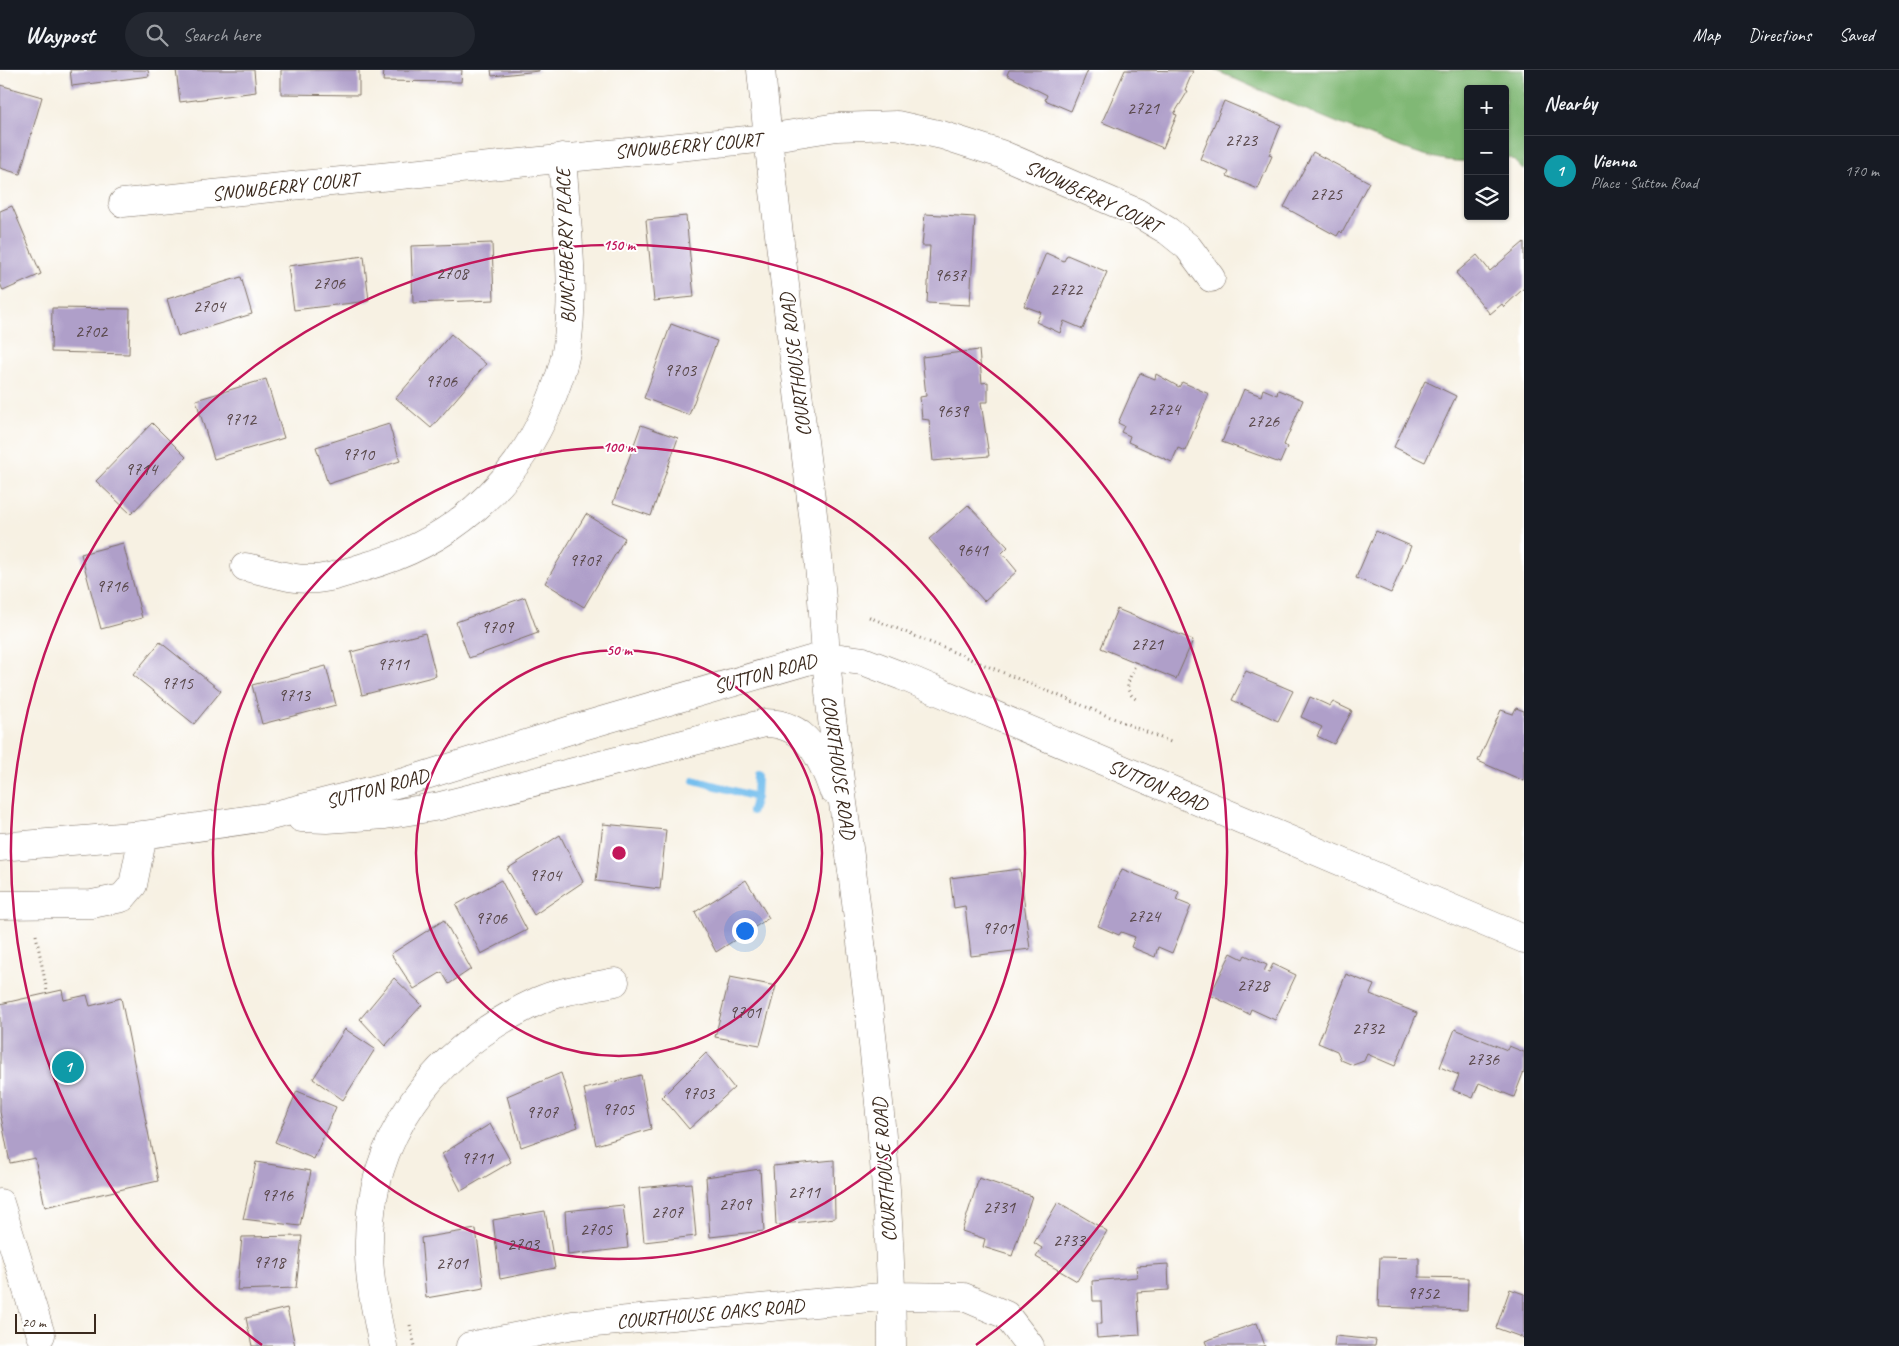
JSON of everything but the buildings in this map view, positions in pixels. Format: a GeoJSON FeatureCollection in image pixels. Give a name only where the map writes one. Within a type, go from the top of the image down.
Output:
{"type":"FeatureCollection","features":[{"type":"Feature","properties":{"kind":"street","name":"COURTHOUSE ROAD"},"geometry":{"type":"LineString","coordinates":[[761,70],[767,138],[818,562],[824,656],[847,827],[881,1118],[888,1188],[892,1346]]}},
{"type":"Feature","properties":{"kind":"street","name":"SNOWBERRY COURT"},"geometry":{"type":"LineString","coordinates":[[123,202],[767,138],[837,127],[897,125],[942,135],[1000,154],[1136,212],[1168,230],[1188,247],[1211,278]]}},
{"type":"Feature","properties":{"kind":"street","name":"BUNCHBERRY PLACE"},"geometry":{"type":"LineString","coordinates":[[246,567],[311,580],[322,579],[383,562],[415,549],[449,530],[475,510],[505,480],[541,424],[556,389],[567,348],[570,286],[562,157]]}},
{"type":"Feature","properties":{"kind":"street","name":"SUTTON ROAD"},"geometry":{"type":"LineString","coordinates":[[0,847],[143,835],[267,817],[404,782],[580,727],[824,656],[864,661],[902,676],[1524,939]]}},
{"type":"Feature","properties":{"kind":"street"},"geometry":{"type":"LineString","coordinates":[[267,817],[327,819],[385,815],[440,806],[747,726],[779,723],[789,726],[804,736],[814,749],[826,772],[847,827]]}},
{"type":"Feature","properties":{"kind":"street"},"geometry":{"type":"LineString","coordinates":[[0,906],[92,904],[122,898],[133,885],[143,835]]}},
{"type":"Feature","properties":{"kind":"street"},"geometry":{"type":"LineString","coordinates":[[383,1346],[371,1284],[369,1228],[381,1168],[391,1141],[406,1111],[423,1087],[442,1066],[467,1044],[490,1028],[539,1001],[563,993],[616,982]]}},
{"type":"Feature","properties":{"kind":"street"},"geometry":{"type":"LineString","coordinates":[[0,1203],[41,1335]]}},
{"type":"Feature","properties":{"kind":"street","name":"COURTHOUSE OAKS ROAD"},"geometry":{"type":"LineString","coordinates":[[470,1346],[573,1325],[892,1296],[964,1297],[1006,1315],[1030,1346]]}},
{"type":"Feature","properties":{"kind":"path"},"geometry":{"type":"LineString","coordinates":[[869,617],[1173,743]]}},
{"type":"Feature","properties":{"kind":"path"},"geometry":{"type":"LineString","coordinates":[[1136,662],[1127,688],[1130,696],[1139,701]]}},
{"type":"Feature","properties":{"kind":"path"},"geometry":{"type":"LineString","coordinates":[[36,935],[47,991]]}},
{"type":"Feature","properties":{"kind":"path"},"geometry":{"type":"LineString","coordinates":[[410,1325],[415,1346]]}},
{"type":"Feature","properties":{"kind":"green space"},"geometry":{"type":"Polygon","coordinates":[[[1215,70],[1524,70],[1524,171],[1509,158],[1509,85],[1464,85],[1464,161],[1445,160],[1421,154],[1295,105],[1215,70]]]}},
{"type":"Feature","properties":{"kind":"waterway"},"geometry":{"type":"LineString","coordinates":[[752,811],[756,797],[757,776]]}},
{"type":"Feature","properties":{"kind":"waterway"},"geometry":{"type":"LineString","coordinates":[[694,780],[756,797]]}},
{"type":"Feature","properties":{"kind":"place","name":"Vienna"},"geometry":{"type":"Point","coordinates":[68,1067]}}]}
